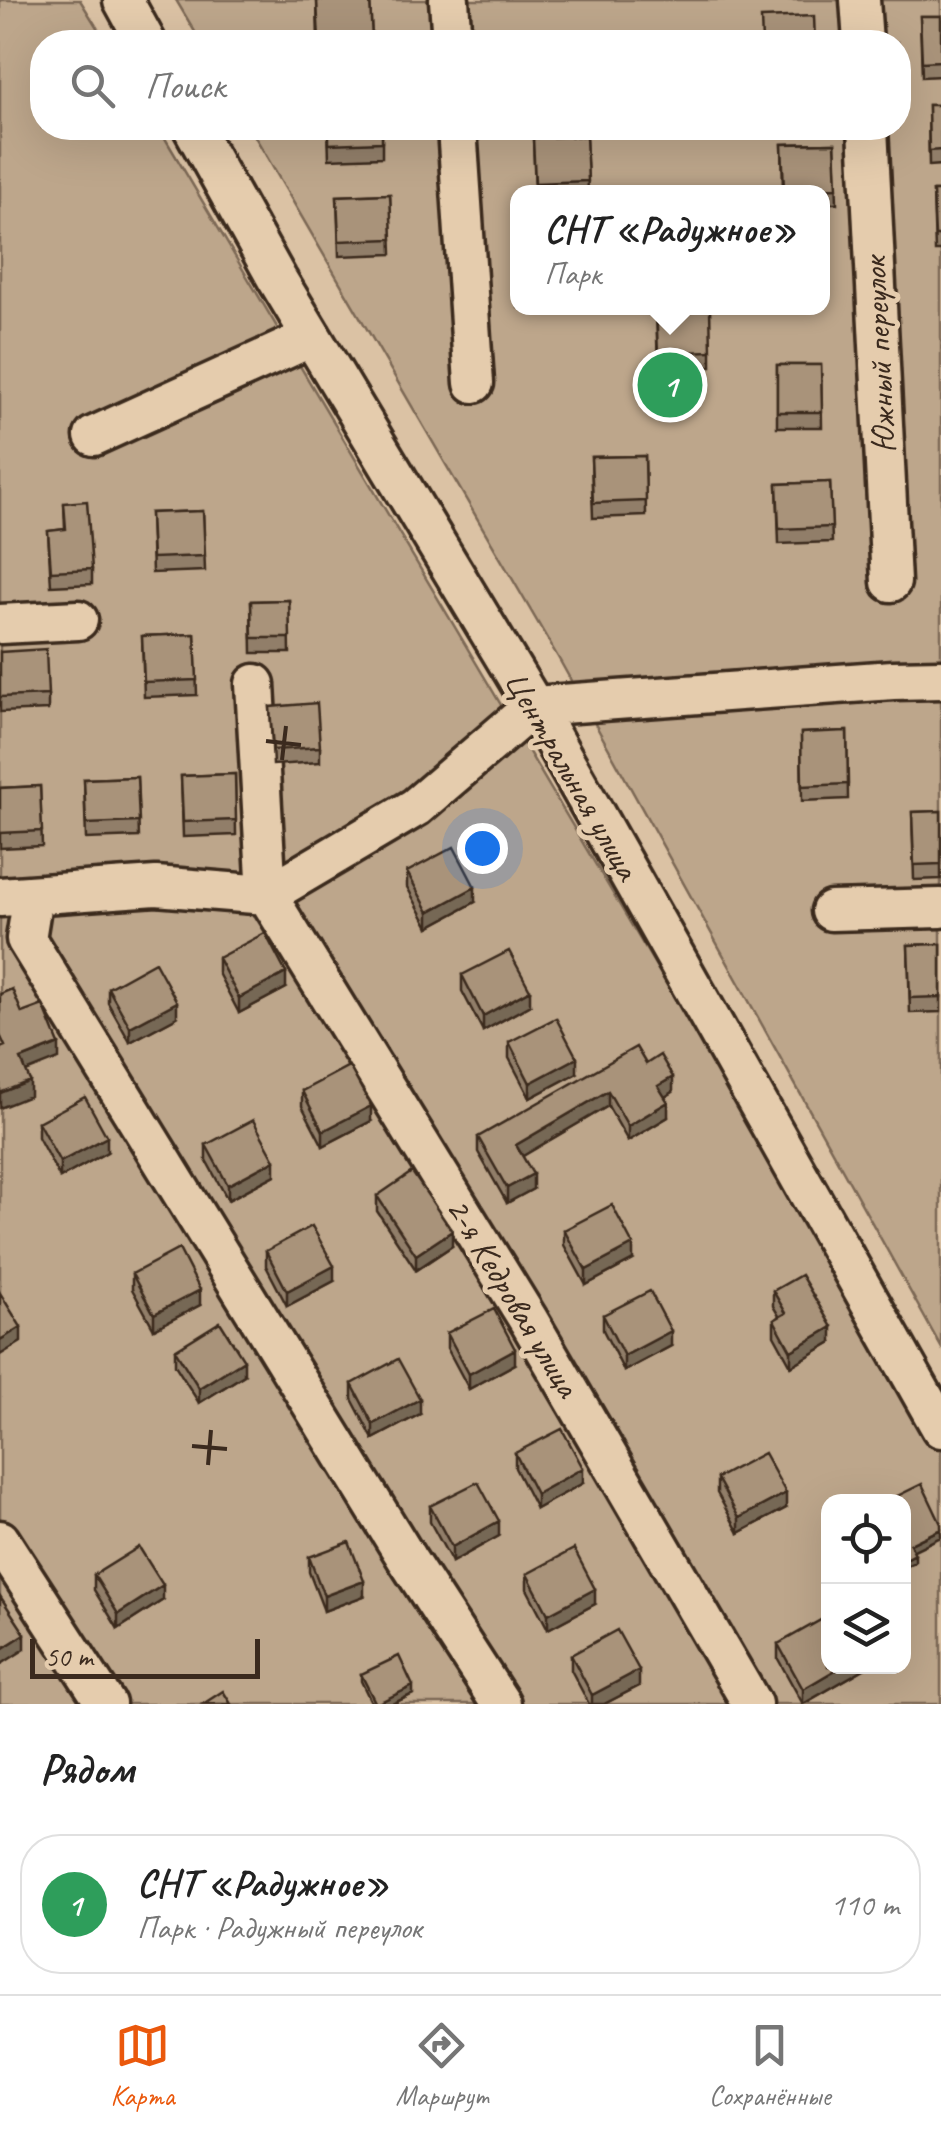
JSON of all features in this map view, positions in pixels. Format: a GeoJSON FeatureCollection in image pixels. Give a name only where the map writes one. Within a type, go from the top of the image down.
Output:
{"type":"FeatureCollection","features":[{"type":"Feature","properties":{"kind":"street"},"geometry":{"type":"LineString","coordinates":[[123,0],[139,30]]}},
{"type":"Feature","properties":{"kind":"street"},"geometry":{"type":"LineString","coordinates":[[449,0],[451,30]]}},
{"type":"Feature","properties":{"kind":"street"},"geometry":{"type":"LineString","coordinates":[[860,0],[862,30]]}},
{"type":"Feature","properties":{"kind":"street","name":"Центральная улица"},"geometry":{"type":"LineString","coordinates":[[200,140],[277,280],[534,706],[941,1428]]}},
{"type":"Feature","properties":{"kind":"street"},"geometry":{"type":"LineString","coordinates":[[458,140],[474,383]]}},
{"type":"Feature","properties":{"kind":"street","name":"Южный переулок"},"geometry":{"type":"LineString","coordinates":[[869,140],[891,582]]}},
{"type":"Feature","properties":{"kind":"street"},"geometry":{"type":"LineString","coordinates":[[94,436],[312,338]]}},
{"type":"Feature","properties":{"kind":"street"},"geometry":{"type":"LineString","coordinates":[[0,624],[78,620]]}},
{"type":"Feature","properties":{"kind":"street"},"geometry":{"type":"LineString","coordinates":[[501,1704],[26,938],[16,896],[156,886],[267,895],[416,807],[534,706],[941,679]]}},
{"type":"Feature","properties":{"kind":"street"},"geometry":{"type":"LineString","coordinates":[[255,684],[267,895]]}},
{"type":"Feature","properties":{"kind":"street","name":"2-я Кедровая улица"},"geometry":{"type":"LineString","coordinates":[[267,895],[529,1321],[752,1704]]}},
{"type":"Feature","properties":{"kind":"street"},"geometry":{"type":"LineString","coordinates":[[832,912],[941,908]]}},
{"type":"Feature","properties":{"kind":"street"},"geometry":{"type":"LineString","coordinates":[[0,1540],[106,1704]]}},
{"type":"Feature","properties":{"kind":"shaded area"},"geometry":{"type":"Polygon","coordinates":[[[0,0],[80,0],[99,30],[30,30],[30,140],[166,140],[941,1447],[941,1704],[0,1704],[0,0]]]}},
{"type":"Feature","properties":{"kind":"shaded area"},"geometry":{"type":"Polygon","coordinates":[[[176,0],[941,0],[941,1347],[559,659],[257,140],[911,140],[911,30],[194,30],[176,0]]]}},
{"type":"Feature","properties":{"kind":"building"},"geometry":{"type":"Polygon","coordinates":[[[317,0],[370,0],[372,30],[318,30],[317,0]]]}},
{"type":"Feature","properties":{"kind":"building"},"geometry":{"type":"Polygon","coordinates":[[[814,16],[815,30],[762,30],[761,18],[814,16]]]}},
{"type":"Feature","properties":{"kind":"building"},"geometry":{"type":"Polygon","coordinates":[[[920,16],[941,16],[941,61],[922,62],[920,16]]]}},
{"type":"Feature","properties":{"kind":"building"},"geometry":{"type":"Polygon","coordinates":[[[928,105],[941,105],[941,150],[929,151],[928,105]]]}},
{"type":"Feature","properties":{"kind":"building"},"geometry":{"type":"Polygon","coordinates":[[[329,140],[382,140],[382,142],[329,144],[329,140]]]}},
{"type":"Feature","properties":{"kind":"building"},"geometry":{"type":"Polygon","coordinates":[[[533,140],[586,140],[588,181],[535,183],[533,140]]]}},
{"type":"Feature","properties":{"kind":"building"},"geometry":{"type":"Polygon","coordinates":[[[835,143],[837,188],[784,185],[782,144],[835,143]]]}},
{"type":"Feature","properties":{"kind":"building"},"geometry":{"type":"Polygon","coordinates":[[[933,191],[941,191],[941,236],[935,236],[933,191]]]}},
{"type":"Feature","properties":{"kind":"building"},"geometry":{"type":"Polygon","coordinates":[[[390,194],[392,239],[339,241],[337,196],[390,194]]]}},
{"type":"Feature","properties":{"kind":"building"},"geometry":{"type":"Polygon","coordinates":[[[656,315],[710,315],[711,351],[658,353],[656,315]]]}},
{"type":"Feature","properties":{"kind":"building"},"geometry":{"type":"Polygon","coordinates":[[[777,365],[821,365],[822,412],[777,412],[777,365]]]}},
{"type":"Feature","properties":{"kind":"building"},"geometry":{"type":"Polygon","coordinates":[[[645,456],[646,501],[593,503],[591,457],[645,456]]]}},
{"type":"Feature","properties":{"kind":"building"},"geometry":{"type":"Polygon","coordinates":[[[830,482],[832,527],[779,529],[777,484],[830,482]]]}},
{"type":"Feature","properties":{"kind":"building"},"geometry":{"type":"Polygon","coordinates":[[[87,501],[92,569],[51,571],[48,531],[66,529],[64,503],[87,501]]]}},
{"type":"Feature","properties":{"kind":"building"},"geometry":{"type":"Polygon","coordinates":[[[203,511],[205,556],[152,558],[150,513],[203,511]]]}},
{"type":"Feature","properties":{"kind":"building"},"geometry":{"type":"Polygon","coordinates":[[[289,600],[290,638],[252,638],[251,601],[289,600]]]}},
{"type":"Feature","properties":{"kind":"building"},"geometry":{"type":"Polygon","coordinates":[[[195,634],[197,680],[144,682],[142,636],[195,634]]]}},
{"type":"Feature","properties":{"kind":"building"},"geometry":{"type":"Polygon","coordinates":[[[46,649],[48,695],[0,697],[0,652],[46,649]]]}},
{"type":"Feature","properties":{"kind":"building"},"geometry":{"type":"Polygon","coordinates":[[[317,703],[320,747],[273,750],[270,707],[317,703]]]}},
{"type":"Feature","properties":{"kind":"building"},"geometry":{"type":"Polygon","coordinates":[[[847,731],[848,784],[802,786],[801,733],[847,731]]]}},
{"type":"Feature","properties":{"kind":"building"},"geometry":{"type":"Polygon","coordinates":[[[235,774],[236,820],[183,822],[181,776],[235,774]]]}},
{"type":"Feature","properties":{"kind":"building"},"geometry":{"type":"Polygon","coordinates":[[[137,777],[139,822],[86,824],[84,779],[137,777]]]}},
{"type":"Feature","properties":{"kind":"building"},"geometry":{"type":"Polygon","coordinates":[[[40,786],[42,831],[0,833],[0,788],[40,786]]]}},
{"type":"Feature","properties":{"kind":"building"},"geometry":{"type":"Polygon","coordinates":[[[941,811],[941,864],[914,865],[912,812],[941,811]]]}},
{"type":"Feature","properties":{"kind":"building"},"geometry":{"type":"Polygon","coordinates":[[[454,847],[475,887],[429,912],[407,872],[454,847]]]}},
{"type":"Feature","properties":{"kind":"building"},"geometry":{"type":"Polygon","coordinates":[[[265,933],[286,973],[239,998],[218,958],[265,933]]]}},
{"type":"Feature","properties":{"kind":"building"},"geometry":{"type":"Polygon","coordinates":[[[941,944],[941,997],[910,998],[908,945],[941,944]]]}},
{"type":"Feature","properties":{"kind":"building"},"geometry":{"type":"Polygon","coordinates":[[[509,951],[530,990],[483,1016],[462,975],[509,951]]]}},
{"type":"Feature","properties":{"kind":"building"},"geometry":{"type":"Polygon","coordinates":[[[155,962],[177,1002],[130,1027],[108,988],[155,962]]]}},
{"type":"Feature","properties":{"kind":"building"},"geometry":{"type":"Polygon","coordinates":[[[12,989],[22,1013],[43,1005],[59,1044],[21,1059],[30,1081],[0,1093],[0,1048],[5,1046],[0,1035],[0,994],[12,989]]]}},
{"type":"Feature","properties":{"kind":"building"},"geometry":{"type":"Polygon","coordinates":[[[556,1018],[577,1058],[530,1083],[509,1042],[556,1018]]]}},
{"type":"Feature","properties":{"kind":"building"},"geometry":{"type":"Polygon","coordinates":[[[636,1047],[646,1064],[660,1055],[673,1077],[658,1086],[668,1102],[628,1126],[608,1091],[516,1145],[533,1174],[507,1188],[478,1137],[636,1047]]]}},
{"type":"Feature","properties":{"kind":"building"},"geometry":{"type":"Polygon","coordinates":[[[349,1066],[371,1106],[323,1131],[302,1091],[349,1066]]]}},
{"type":"Feature","properties":{"kind":"building"},"geometry":{"type":"Polygon","coordinates":[[[85,1097],[107,1137],[60,1162],[38,1122],[85,1097]]]}},
{"type":"Feature","properties":{"kind":"building"},"geometry":{"type":"Polygon","coordinates":[[[253,1120],[275,1160],[228,1185],[206,1145],[253,1120]]]}},
{"type":"Feature","properties":{"kind":"building"},"geometry":{"type":"Polygon","coordinates":[[[412,1172],[452,1231],[416,1255],[377,1196],[412,1172]]]}},
{"type":"Feature","properties":{"kind":"building"},"geometry":{"type":"Polygon","coordinates":[[[612,1205],[633,1245],[586,1270],[564,1230],[612,1205]]]}},
{"type":"Feature","properties":{"kind":"building"},"geometry":{"type":"Polygon","coordinates":[[[312,1226],[334,1266],[287,1291],[266,1251],[312,1226]]]}},
{"type":"Feature","properties":{"kind":"building"},"geometry":{"type":"Polygon","coordinates":[[[179,1249],[200,1290],[154,1314],[132,1274],[179,1249]]]}},
{"type":"Feature","properties":{"kind":"building"},"geometry":{"type":"Polygon","coordinates":[[[801,1275],[832,1327],[791,1351],[774,1320],[786,1313],[773,1291],[801,1275]]]}},
{"type":"Feature","properties":{"kind":"building"},"geometry":{"type":"Polygon","coordinates":[[[650,1291],[671,1331],[624,1356],[603,1315],[650,1291]]]}},
{"type":"Feature","properties":{"kind":"building"},"geometry":{"type":"Polygon","coordinates":[[[0,1293],[21,1327],[0,1340],[0,1293]]]}},
{"type":"Feature","properties":{"kind":"building"},"geometry":{"type":"Polygon","coordinates":[[[494,1309],[515,1349],[469,1374],[447,1333],[494,1309]]]}},
{"type":"Feature","properties":{"kind":"building"},"geometry":{"type":"Polygon","coordinates":[[[220,1322],[244,1360],[199,1388],[175,1350],[220,1322]]]}},
{"type":"Feature","properties":{"kind":"building"},"geometry":{"type":"Polygon","coordinates":[[[398,1359],[420,1399],[373,1424],[352,1384],[398,1359]]]}},
{"type":"Feature","properties":{"kind":"building"},"geometry":{"type":"Polygon","coordinates":[[[562,1429],[583,1468],[536,1494],[515,1453],[562,1429]]]}},
{"type":"Feature","properties":{"kind":"building"},"geometry":{"type":"Polygon","coordinates":[[[764,1453],[786,1493],[739,1518],[717,1478],[764,1453]]]}},
{"type":"Feature","properties":{"kind":"building"},"geometry":{"type":"Polygon","coordinates":[[[478,1482],[499,1521],[452,1547],[430,1506],[478,1482]]]}},
{"type":"Feature","properties":{"kind":"building"},"geometry":{"type":"Polygon","coordinates":[[[922,1484],[941,1529],[911,1544],[911,1494],[901,1494],[922,1484]]]}},
{"type":"Feature","properties":{"kind":"building"},"geometry":{"type":"Polygon","coordinates":[[[349,1542],[364,1581],[324,1596],[309,1557],[349,1542]]]}},
{"type":"Feature","properties":{"kind":"building"},"geometry":{"type":"Polygon","coordinates":[[[139,1547],[163,1585],[118,1614],[94,1575],[139,1547]]]}},
{"type":"Feature","properties":{"kind":"building"},"geometry":{"type":"Polygon","coordinates":[[[574,1549],[595,1589],[548,1614],[527,1574],[574,1549]]]}},
{"type":"Feature","properties":{"kind":"building"},"geometry":{"type":"Polygon","coordinates":[[[0,1596],[25,1634],[0,1650],[0,1596]]]}},
{"type":"Feature","properties":{"kind":"building"},"geometry":{"type":"Polygon","coordinates":[[[821,1620],[821,1674],[828,1674],[803,1689],[778,1644],[821,1620]]]}},
{"type":"Feature","properties":{"kind":"building"},"geometry":{"type":"Polygon","coordinates":[[[617,1630],[639,1670],[592,1695],[571,1655],[617,1630]]]}},
{"type":"Feature","properties":{"kind":"building"},"geometry":{"type":"Polygon","coordinates":[[[399,1656],[413,1686],[376,1704],[361,1674],[399,1656]]]}},
{"type":"Feature","properties":{"kind":"building"},"geometry":{"type":"Polygon","coordinates":[[[223,1691],[231,1704],[203,1704],[223,1691]]]}},
{"type":"Feature","properties":{"kind":"place","name":"СНТ «Радужное»"},"geometry":{"type":"Point","coordinates":[670,385]}}]}
